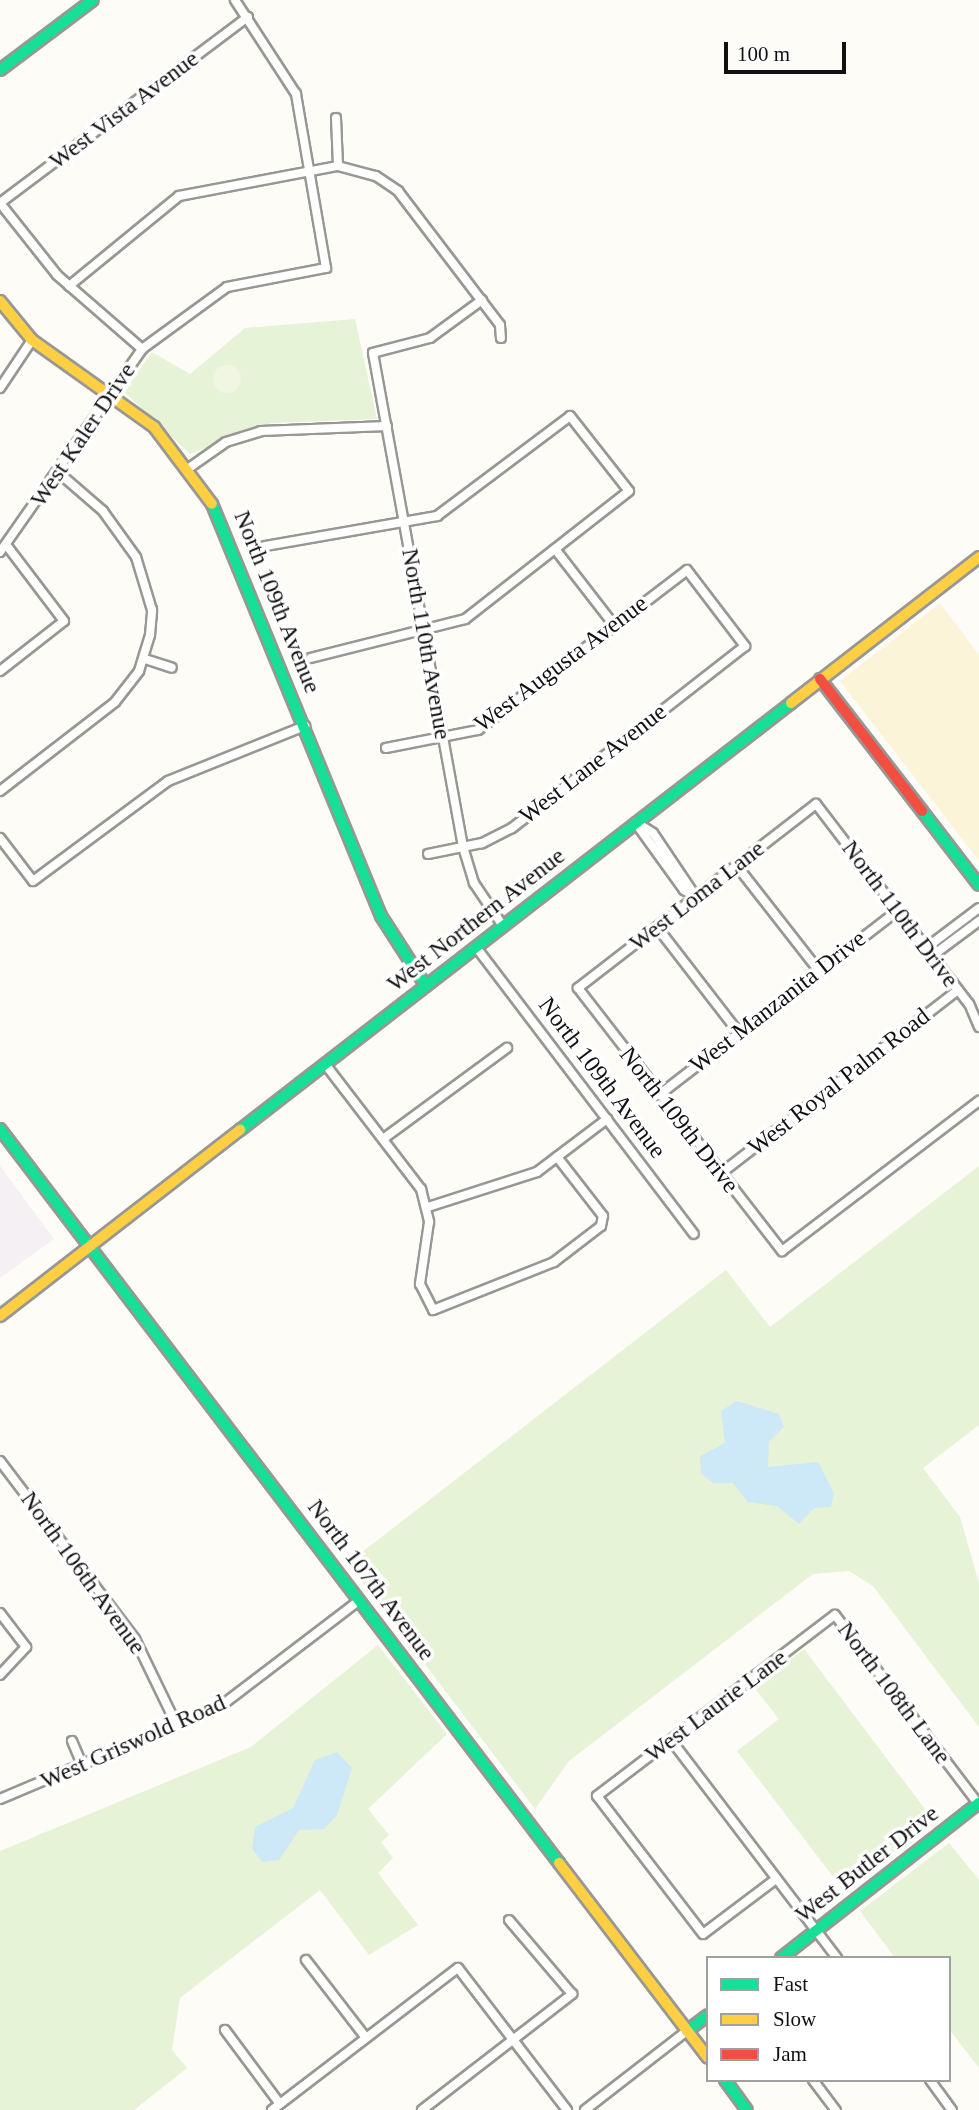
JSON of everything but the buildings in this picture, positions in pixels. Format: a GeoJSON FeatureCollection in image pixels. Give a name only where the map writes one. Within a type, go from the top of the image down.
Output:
{"type":"FeatureCollection","features":[{"type":"Feature","properties":{"kind":"street"},"geometry":{"type":"LineString","coordinates":[[0,70],[93,0]]}},
{"type":"Feature","properties":{"kind":"street"},"geometry":{"type":"LineString","coordinates":[[235,0],[296,94],[308,170]]}},
{"type":"Feature","properties":{"kind":"street","name":"West Vista Avenue"},"geometry":{"type":"LineString","coordinates":[[0,203],[248,17]]}},
{"type":"Feature","properties":{"kind":"street"},"geometry":{"type":"LineString","coordinates":[[336,118],[338,166]]}},
{"type":"Feature","properties":{"kind":"street"},"geometry":{"type":"LineString","coordinates":[[69,286],[179,195],[338,166],[376,176],[398,191],[482,300],[501,338]]}},
{"type":"Feature","properties":{"kind":"street","name":"West Kaler Drive"},"geometry":{"type":"LineString","coordinates":[[3,549],[58,472],[109,392],[142,349],[227,287],[326,268],[308,170]]}},
{"type":"Feature","properties":{"kind":"street"},"geometry":{"type":"LineString","coordinates":[[0,203],[69,286],[142,349]]}},
{"type":"Feature","properties":{"kind":"street","name":"North 110th Avenue"},"geometry":{"type":"LineString","coordinates":[[482,300],[430,338],[373,353],[463,847],[474,883],[503,926]]}},
{"type":"Feature","properties":{"kind":"street","name":"North 109th Avenue"},"geometry":{"type":"LineString","coordinates":[[0,301],[32,340],[109,392],[154,427],[189,467],[235,548],[387,929],[426,986]]}},
{"type":"Feature","properties":{"kind":"street"},"geometry":{"type":"LineString","coordinates":[[0,388],[32,340]]}},
{"type":"Feature","properties":{"kind":"street"},"geometry":{"type":"LineString","coordinates":[[265,546],[405,526],[449,509],[569,416],[629,491],[465,619],[424,633],[311,658]]}},
{"type":"Feature","properties":{"kind":"street"},"geometry":{"type":"LineString","coordinates":[[189,467],[226,442],[261,431],[387,426]]}},
{"type":"Feature","properties":{"kind":"street"},"geometry":{"type":"LineString","coordinates":[[0,791],[115,702],[145,659],[152,610],[145,576],[103,511],[58,472]]}},
{"type":"Feature","properties":{"kind":"street"},"geometry":{"type":"LineString","coordinates":[[0,671],[64,621],[3,549]]}},
{"type":"Feature","properties":{"kind":"street"},"geometry":{"type":"LineString","coordinates":[[555,549],[614,625]]}},
{"type":"Feature","properties":{"kind":"street","name":"West Northern Avenue"},"geometry":{"type":"LineString","coordinates":[[0,1316],[979,557]]}},
{"type":"Feature","properties":{"kind":"street","name":"West Augusta Avenue"},"geometry":{"type":"LineString","coordinates":[[386,748],[443,740],[487,724],[687,570],[744,646]]}},
{"type":"Feature","properties":{"kind":"street","name":"West Lane Avenue"},"geometry":{"type":"LineString","coordinates":[[428,854],[463,847],[512,828],[744,646]]}},
{"type":"Feature","properties":{"kind":"street"},"geometry":{"type":"LineString","coordinates":[[145,659],[172,668]]}},
{"type":"Feature","properties":{"kind":"street"},"geometry":{"type":"LineString","coordinates":[[820,679],[979,885]]}},
{"type":"Feature","properties":{"kind":"street"},"geometry":{"type":"LineString","coordinates":[[0,838],[33,881],[168,780],[305,726]]}},
{"type":"Feature","properties":{"kind":"street","name":"West Loma Lane"},"geometry":{"type":"LineString","coordinates":[[578,988],[816,804]]}},
{"type":"Feature","properties":{"kind":"street","name":"North 110th Drive"},"geometry":{"type":"LineString","coordinates":[[816,804],[958,990],[979,1027]]}},
{"type":"Feature","properties":{"kind":"street"},"geometry":{"type":"LineString","coordinates":[[636,822],[684,890],[696,897]]}},
{"type":"Feature","properties":{"kind":"street"},"geometry":{"type":"LineString","coordinates":[[737,866],[819,971]]}},
{"type":"Feature","properties":{"kind":"street"},"geometry":{"type":"LineString","coordinates":[[926,948],[979,908]]}},
{"type":"Feature","properties":{"kind":"street","name":"West Manzanita Drive"},"geometry":{"type":"LineString","coordinates":[[659,1095],[898,910]]}},
{"type":"Feature","properties":{"kind":"street"},"geometry":{"type":"LineString","coordinates":[[932,956],[979,921]]}},
{"type":"Feature","properties":{"kind":"street"},"geometry":{"type":"LineString","coordinates":[[657,927],[739,1033]]}},
{"type":"Feature","properties":{"kind":"street","name":"North 109th Avenue"},"geometry":{"type":"LineString","coordinates":[[477,947],[694,1234]]}},
{"type":"Feature","properties":{"kind":"street","name":"North 109th Drive"},"geometry":{"type":"LineString","coordinates":[[578,988],[782,1251],[979,1101]]}},
{"type":"Feature","properties":{"kind":"street","name":"West Royal Palm Road"},"geometry":{"type":"LineString","coordinates":[[720,1174],[958,990]]}},
{"type":"Feature","properties":{"kind":"street"},"geometry":{"type":"LineString","coordinates":[[383,1139],[506,1048]]}},
{"type":"Feature","properties":{"kind":"street"},"geometry":{"type":"LineString","coordinates":[[325,1064],[383,1139],[428,1207],[419,1284],[433,1310],[554,1262],[605,1221],[558,1157]]}},
{"type":"Feature","properties":{"kind":"street"},"geometry":{"type":"LineString","coordinates":[[428,1207],[520,1180],[558,1157],[607,1119]]}},
{"type":"Feature","properties":{"kind":"street","name":"North 107th Avenue"},"geometry":{"type":"LineString","coordinates":[[0,1129],[706,2055]]}},
{"type":"Feature","properties":{"kind":"street","name":"North 106th Avenue"},"geometry":{"type":"LineString","coordinates":[[0,1461],[135,1639],[177,1726]]}},
{"type":"Feature","properties":{"kind":"street","name":"West Griswold Road"},"geometry":{"type":"LineString","coordinates":[[0,1799],[177,1726],[241,1693],[360,1600]]}},
{"type":"Feature","properties":{"kind":"street"},"geometry":{"type":"LineString","coordinates":[[0,1614],[26,1647],[0,1675]]}},
{"type":"Feature","properties":{"kind":"street","name":"West Laurie Lane"},"geometry":{"type":"LineString","coordinates":[[776,1879],[703,1934],[597,1796],[835,1615]]}},
{"type":"Feature","properties":{"kind":"street","name":"North 108th Lane"},"geometry":{"type":"LineString","coordinates":[[835,1615],[979,1804]]}},
{"type":"Feature","properties":{"kind":"street"},"geometry":{"type":"LineString","coordinates":[[72,1741],[82,1765]]}},
{"type":"Feature","properties":{"kind":"street"},"geometry":{"type":"LineString","coordinates":[[671,1741],[835,1956]]}},
{"type":"Feature","properties":{"kind":"street","name":"West Butler Drive"},"geometry":{"type":"LineString","coordinates":[[784,1956],[979,1804]]}},
{"type":"Feature","properties":{"kind":"street"},"geometry":{"type":"LineString","coordinates":[[422,2110],[572,1994],[509,1920]]}},
{"type":"Feature","properties":{"kind":"street"},"geometry":{"type":"LineString","coordinates":[[306,1960],[366,2038]]}},
{"type":"Feature","properties":{"kind":"street"},"geometry":{"type":"LineString","coordinates":[[272,2110],[458,1968],[566,2110]]}},
{"type":"Feature","properties":{"kind":"street"},"geometry":{"type":"LineString","coordinates":[[585,2110],[706,2017]]}},
{"type":"Feature","properties":{"kind":"street"},"geometry":{"type":"LineString","coordinates":[[225,2030],[280,2104]]}},
{"type":"Feature","properties":{"kind":"street"},"geometry":{"type":"LineString","coordinates":[[726,2082],[743,2109]]}},
{"type":"Feature","properties":{"kind":"street"},"geometry":{"type":"LineString","coordinates":[[815,2082],[836,2110]]}},
{"type":"Feature","properties":{"kind":"street"},"geometry":{"type":"LineString","coordinates":[[931,2082],[952,2110]]}},
{"type":"Feature","properties":{"kind":"shaded area"},"geometry":{"type":"Polygon","coordinates":[[[0,1166],[54,1239],[0,1278],[0,1166]]]}},
{"type":"Feature","properties":{"kind":"green space"},"geometry":{"type":"Polygon","coordinates":[[[355,319],[377,419],[271,423],[190,454],[124,392],[152,352],[190,374],[245,328],[355,319]]]}},
{"type":"Feature","properties":{"kind":"green space"},"geometry":{"type":"Polygon","coordinates":[[[227,365],[237,369],[241,379],[237,389],[227,393],[217,389],[213,379],[217,369],[227,365]]]}},
{"type":"Feature","properties":{"kind":"green space"},"geometry":{"type":"Polygon","coordinates":[[[979,1166],[979,1425],[923,1468],[960,1517],[979,1583],[979,1727],[873,1586],[849,1571],[813,1574],[569,1761],[535,1809],[348,1563],[726,1270],[770,1327],[979,1166]]]}},
{"type":"Feature","properties":{"kind":"green space"},"geometry":{"type":"Polygon","coordinates":[[[378,1645],[447,1734],[368,1809],[389,1835],[381,1842],[393,1858],[378,1873],[418,1925],[369,1955],[320,1890],[180,1998],[172,2050],[187,2068],[134,2110],[0,2110],[0,1851],[251,1747],[378,1645]]]}},
{"type":"Feature","properties":{"kind":"green space"},"geometry":{"type":"Polygon","coordinates":[[[804,1649],[934,1821],[844,1891],[737,1751],[779,1719],[754,1687],[804,1649]]]}},
{"type":"Feature","properties":{"kind":"green space"},"geometry":{"type":"Polygon","coordinates":[[[949,1843],[979,1880],[979,2068],[951,2032],[951,1956],[894,1956],[860,1911],[949,1843]]]}},
{"type":"Feature","properties":{"kind":"sand"},"geometry":{"type":"Polygon","coordinates":[[[940,603],[979,655],[979,861],[840,681],[940,603]]]}},
{"type":"Feature","properties":{"kind":"water"},"geometry":{"type":"Polygon","coordinates":[[[737,1401],[779,1414],[784,1427],[769,1442],[768,1467],[818,1462],[834,1493],[831,1507],[814,1508],[799,1524],[777,1506],[748,1502],[733,1483],[713,1483],[701,1474],[700,1456],[725,1443],[721,1411],[737,1401]]]}},
{"type":"Feature","properties":{"kind":"water"},"geometry":{"type":"Polygon","coordinates":[[[337,1752],[352,1768],[337,1815],[324,1829],[299,1830],[279,1860],[262,1862],[252,1848],[255,1827],[293,1808],[315,1760],[337,1752]]]}},
{"type":"Feature","properties":{"kind":"traffic: fast"},"geometry":{"type":"LineString","coordinates":[[0,70],[93,0]]}},
{"type":"Feature","properties":{"kind":"traffic: fast"},"geometry":{"type":"LineString","coordinates":[[212,504],[381,916],[426,986]]}},
{"type":"Feature","properties":{"kind":"traffic: fast"},"geometry":{"type":"LineString","coordinates":[[240,1130],[791,703]]}},
{"type":"Feature","properties":{"kind":"traffic: fast"},"geometry":{"type":"LineString","coordinates":[[922,811],[979,885]]}},
{"type":"Feature","properties":{"kind":"traffic: fast"},"geometry":{"type":"LineString","coordinates":[[0,1129],[559,1863]]}},
{"type":"Feature","properties":{"kind":"traffic: fast"},"geometry":{"type":"LineString","coordinates":[[784,1956],[979,1803]]}},
{"type":"Feature","properties":{"kind":"traffic: fast"},"geometry":{"type":"LineString","coordinates":[[687,2031],[706,2017]]}},
{"type":"Feature","properties":{"kind":"traffic: fast"},"geometry":{"type":"LineString","coordinates":[[726,2082],[747,2110]]}},
{"type":"Feature","properties":{"kind":"traffic: slow"},"geometry":{"type":"LineString","coordinates":[[0,301],[32,340],[154,427],[212,504]]}},
{"type":"Feature","properties":{"kind":"traffic: slow"},"geometry":{"type":"LineString","coordinates":[[791,703],[979,557]]}},
{"type":"Feature","properties":{"kind":"traffic: slow"},"geometry":{"type":"LineString","coordinates":[[0,1316],[240,1130]]}},
{"type":"Feature","properties":{"kind":"traffic: slow"},"geometry":{"type":"LineString","coordinates":[[559,1863],[706,2055]]}},
{"type":"Feature","properties":{"kind":"traffic: jam"},"geometry":{"type":"LineString","coordinates":[[820,679],[922,811]]}}]}
